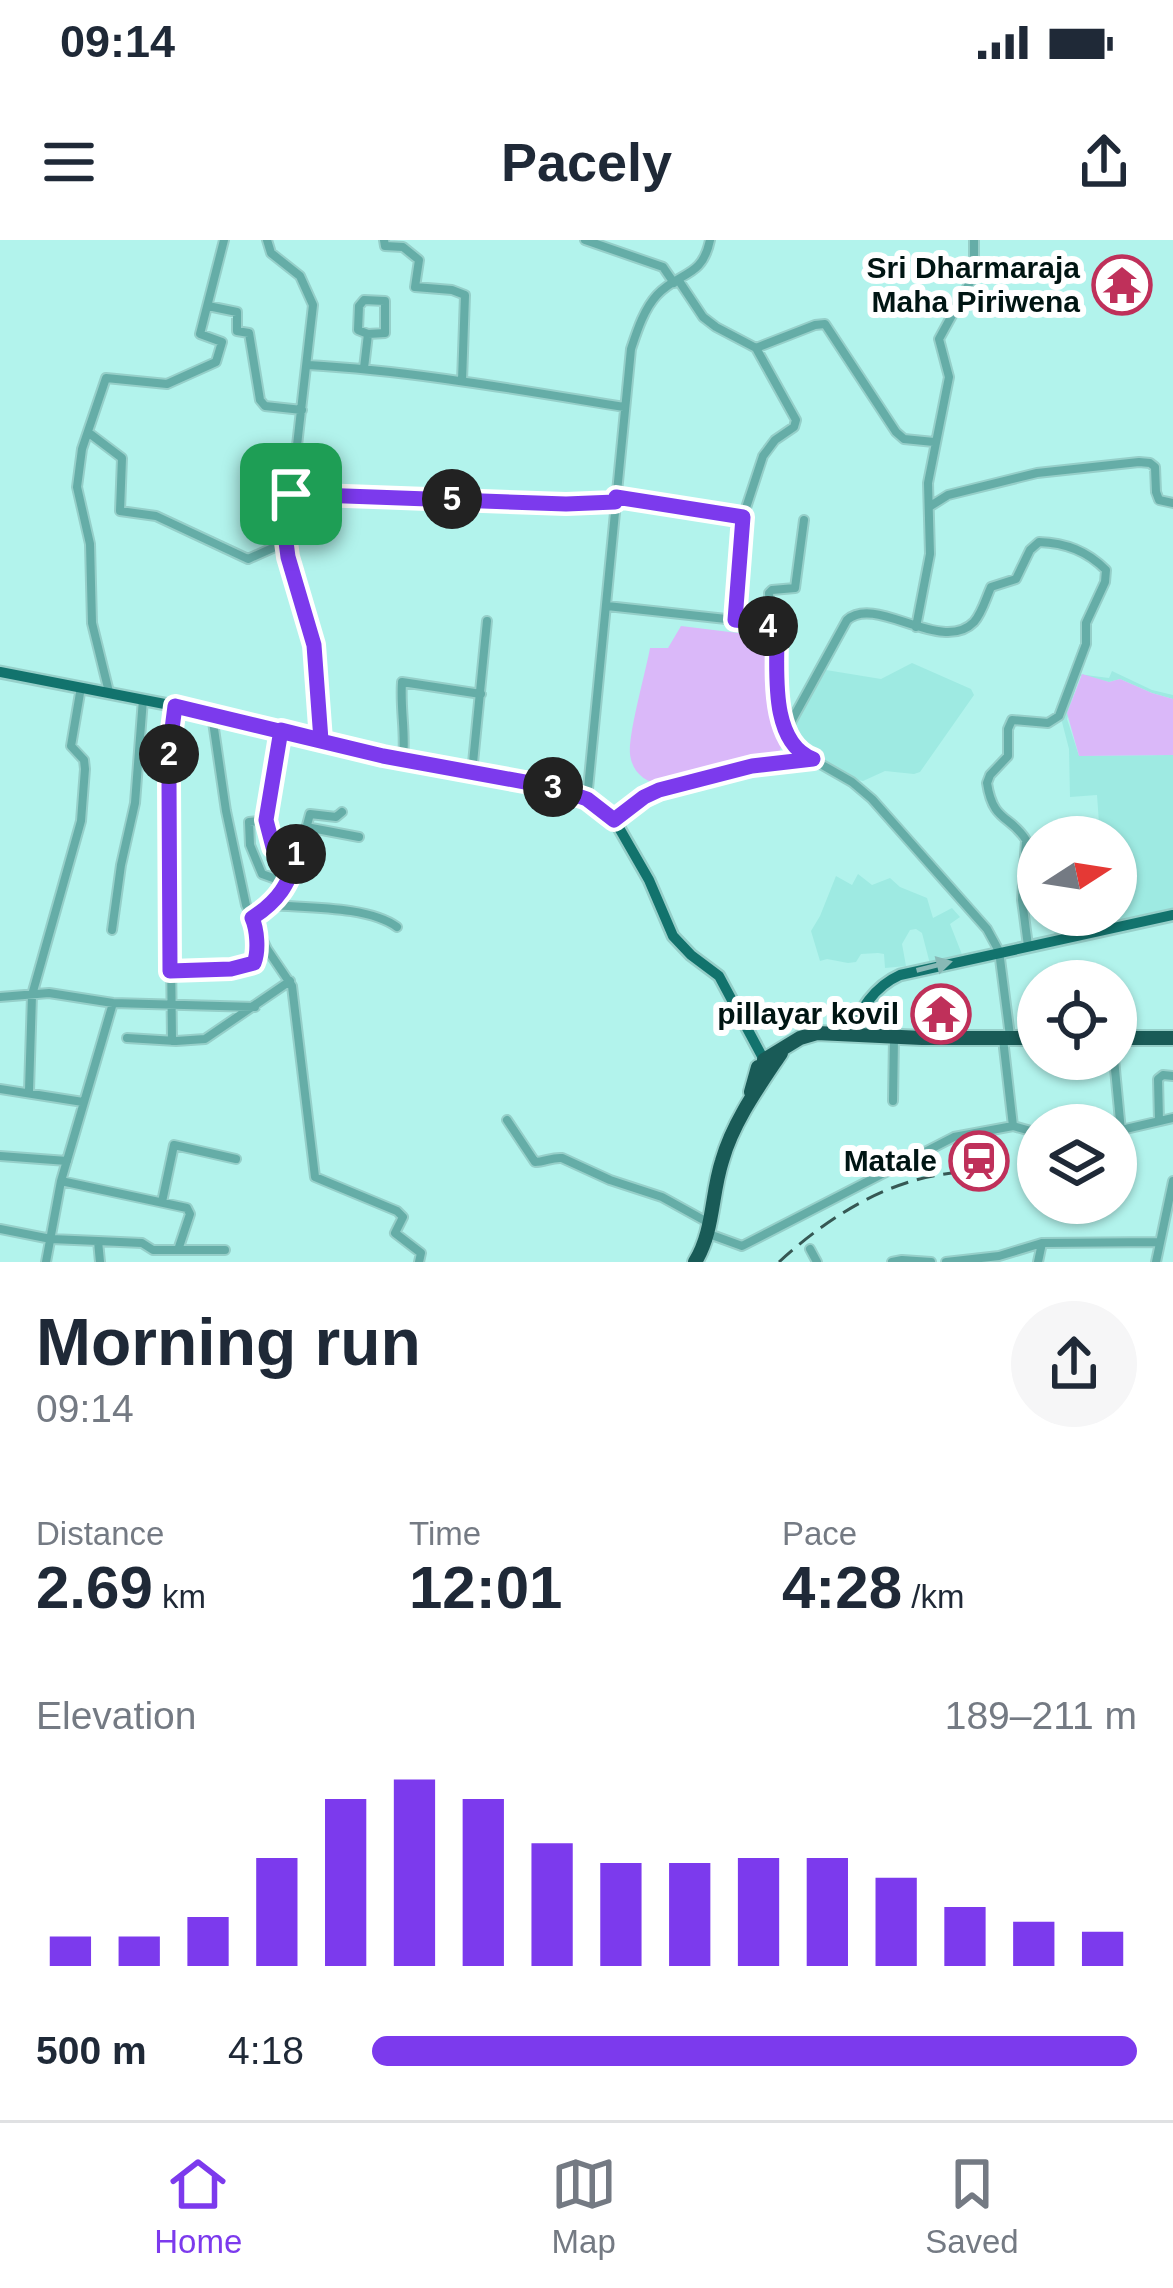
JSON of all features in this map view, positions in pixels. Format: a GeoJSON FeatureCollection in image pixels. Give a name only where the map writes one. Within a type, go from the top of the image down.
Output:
{"type":"FeatureCollection","features":[{"type":"Feature","properties":{"kind":"highway"},"geometry":{"type":"LineString","coordinates":[[695,1262],[709,1228],[724,1154],[764,1066],[784,1048],[811,1034],[1017,1038]]}},
{"type":"Feature","properties":{"kind":"highway"},"geometry":{"type":"LineString","coordinates":[[1137,1038],[1173,1038]]}},
{"type":"Feature","properties":{"kind":"main road"},"geometry":{"type":"LineString","coordinates":[[0,672],[552,787],[587,799],[614,820],[674,936],[691,956],[719,976],[764,1066]]}},
{"type":"Feature","properties":{"kind":"main road"},"geometry":{"type":"LineString","coordinates":[[849,1035],[866,1003],[890,980],[920,969],[1173,915]]}},
{"type":"Feature","properties":{"kind":"street"},"geometry":{"type":"LineString","coordinates":[[109,692],[92,623],[90,544],[78,503],[82,448],[106,378],[167,384],[215,364],[222,342],[200,334],[200,328],[224,240]]}},
{"type":"Feature","properties":{"kind":"street"},"geometry":{"type":"LineString","coordinates":[[267,240],[272,253],[300,276],[313,305],[286,542],[314,645],[321,740]]}},
{"type":"Feature","properties":{"kind":"street"},"geometry":{"type":"LineString","coordinates":[[384,240],[385,246],[404,247],[419,260],[415,287],[452,290],[465,296],[462,381]]}},
{"type":"Feature","properties":{"kind":"street"},"geometry":{"type":"LineString","coordinates":[[585,240],[663,267],[703,316],[756,348],[796,420],[763,456],[743,517],[735,620]]}},
{"type":"Feature","properties":{"kind":"street"},"geometry":{"type":"LineString","coordinates":[[587,799],[631,349],[655,297],[697,270],[710,240]]}},
{"type":"Feature","properties":{"kind":"street"},"geometry":{"type":"LineString","coordinates":[[916,627],[930,554],[928,483],[949,377],[939,339],[974,275],[974,240]]}},
{"type":"Feature","properties":{"kind":"street"},"geometry":{"type":"LineString","coordinates":[[386,301],[385,332],[368,334],[357,328],[361,302],[386,301]]}},
{"type":"Feature","properties":{"kind":"street"},"geometry":{"type":"LineString","coordinates":[[208,306],[236,312],[237,331],[249,333],[257,389],[265,406],[302,410]]}},
{"type":"Feature","properties":{"kind":"street"},"geometry":{"type":"LineString","coordinates":[[756,348],[824,324],[896,432],[904,439],[934,442]]}},
{"type":"Feature","properties":{"kind":"street"},"geometry":{"type":"LineString","coordinates":[[364,368],[368,334]]}},
{"type":"Feature","properties":{"kind":"street"},"geometry":{"type":"LineString","coordinates":[[308,365],[462,381],[624,407]]}},
{"type":"Feature","properties":{"kind":"street"},"geometry":{"type":"LineString","coordinates":[[88,433],[122,458],[120,511],[156,516],[248,559],[286,542]]}},
{"type":"Feature","properties":{"kind":"street"},"geometry":{"type":"LineString","coordinates":[[928,508],[948,495],[1037,473],[1139,462],[1155,467],[1159,500],[1173,503]]}},
{"type":"Feature","properties":{"kind":"street"},"geometry":{"type":"LineString","coordinates":[[291,494],[566,504],[616,500],[743,517]]}},
{"type":"Feature","properties":{"kind":"street"},"geometry":{"type":"LineString","coordinates":[[804,520],[796,588],[769,592],[776,621],[777,691],[786,731],[796,750],[853,782],[872,799],[982,923],[999,952],[1013,1126]]}},
{"type":"Feature","properties":{"kind":"street"},"geometry":{"type":"LineString","coordinates":[[786,731],[854,614],[869,612],[916,627],[951,631],[969,626],[991,587],[1016,579],[1030,550],[1040,542],[1058,542],[1094,558],[1106,570],[1105,582],[1086,623],[1086,644],[1059,716],[1048,723],[1012,720],[1008,757],[987,783],[997,813],[1026,840],[1022,900],[1028,946]]}},
{"type":"Feature","properties":{"kind":"street"},"geometry":{"type":"LineString","coordinates":[[607,606],[763,623],[777,634]]}},
{"type":"Feature","properties":{"kind":"street"},"geometry":{"type":"LineString","coordinates":[[472,772],[488,621]]}},
{"type":"Feature","properties":{"kind":"street"},"geometry":{"type":"LineString","coordinates":[[404,759],[402,682],[481,694]]}},
{"type":"Feature","properties":{"kind":"street"},"geometry":{"type":"LineString","coordinates":[[28,1091],[32,994],[81,821],[84,760],[71,746],[81,687]]}},
{"type":"Feature","properties":{"kind":"street"},"geometry":{"type":"LineString","coordinates":[[112,930],[134,803],[143,699]]}},
{"type":"Feature","properties":{"kind":"street"},"geometry":{"type":"LineString","coordinates":[[172,1041],[169,752],[175,706]]}},
{"type":"Feature","properties":{"kind":"street"},"geometry":{"type":"LineString","coordinates":[[212,714],[246,905],[266,949],[290,981],[315,1177],[397,1211],[403,1217],[395,1233],[421,1253],[419,1262]]}},
{"type":"Feature","properties":{"kind":"street"},"geometry":{"type":"LineString","coordinates":[[281,730],[266,820],[273,847],[299,855]]}},
{"type":"Feature","properties":{"kind":"street"},"geometry":{"type":"LineString","coordinates":[[614,820],[659,790],[752,766],[813,759]]}},
{"type":"Feature","properties":{"kind":"street"},"geometry":{"type":"LineString","coordinates":[[252,918],[272,905],[287,883],[310,814],[336,818],[342,812]]}},
{"type":"Feature","properties":{"kind":"street"},"geometry":{"type":"LineString","coordinates":[[266,820],[249,822],[250,845],[262,874],[287,883]]}},
{"type":"Feature","properties":{"kind":"street"},"geometry":{"type":"LineString","coordinates":[[306,827],[359,837]]}},
{"type":"Feature","properties":{"kind":"street"},"geometry":{"type":"LineString","coordinates":[[272,905],[352,913],[386,919],[397,927]]}},
{"type":"Feature","properties":{"kind":"street"},"geometry":{"type":"LineString","coordinates":[[170,971],[250,966],[256,960],[257,928]]}},
{"type":"Feature","properties":{"kind":"street"},"geometry":{"type":"LineString","coordinates":[[127,1038],[205,1039],[290,981]]}},
{"type":"Feature","properties":{"kind":"street"},"geometry":{"type":"LineString","coordinates":[[0,997],[49,994],[112,1003],[255,1006]]}},
{"type":"Feature","properties":{"kind":"street"},"geometry":{"type":"LineString","coordinates":[[46,1262],[61,1181],[112,1003]]}},
{"type":"Feature","properties":{"kind":"street"},"geometry":{"type":"LineString","coordinates":[[893,1102],[894,1037]]}},
{"type":"Feature","properties":{"kind":"street"},"geometry":{"type":"LineString","coordinates":[[1159,1120],[1158,1079],[1173,1076]]}},
{"type":"Feature","properties":{"kind":"street"},"geometry":{"type":"LineString","coordinates":[[0,1089],[83,1102]]}},
{"type":"Feature","properties":{"kind":"street"},"geometry":{"type":"LineString","coordinates":[[1137,1126],[1173,1118]]}},
{"type":"Feature","properties":{"kind":"street"},"geometry":{"type":"LineString","coordinates":[[508,1120],[535,1162],[562,1158],[662,1197],[742,1246],[954,1137],[1017,1127]]}},
{"type":"Feature","properties":{"kind":"street"},"geometry":{"type":"LineString","coordinates":[[162,1202],[174,1145],[236,1159]]}},
{"type":"Feature","properties":{"kind":"street"},"geometry":{"type":"LineString","coordinates":[[0,1156],[67,1161]]}},
{"type":"Feature","properties":{"kind":"street"},"geometry":{"type":"LineString","coordinates":[[61,1181],[187,1208],[190,1214],[178,1250]]}},
{"type":"Feature","properties":{"kind":"street"},"geometry":{"type":"LineString","coordinates":[[1156,1262],[1173,1181]]}},
{"type":"Feature","properties":{"kind":"street"},"geometry":{"type":"LineString","coordinates":[[0,1229],[51,1239],[142,1243],[154,1250],[225,1250],[215,1262]]}},
{"type":"Feature","properties":{"kind":"street"},"geometry":{"type":"LineString","coordinates":[[98,1241],[100,1262]]}},
{"type":"Feature","properties":{"kind":"street"},"geometry":{"type":"LineString","coordinates":[[946,1262],[999,1256],[1042,1243],[1160,1242]]}},
{"type":"Feature","properties":{"kind":"street"},"geometry":{"type":"LineString","coordinates":[[1038,1262],[1042,1243]]}},
{"type":"Feature","properties":{"kind":"street"},"geometry":{"type":"LineString","coordinates":[[809,1249],[817,1262]]}},
{"type":"Feature","properties":{"kind":"street"},"geometry":{"type":"LineString","coordinates":[[892,1262],[931,1262]]}},
{"type":"Feature","properties":{"kind":"shaded area"},"geometry":{"type":"Polygon","coordinates":[[[681,626],[746,634],[759,643],[766,658],[770,712],[781,747],[778,756],[662,784],[637,771],[630,745],[650,648],[668,648],[681,626]]]}},
{"type":"Feature","properties":{"kind":"shaded area"},"geometry":{"type":"Polygon","coordinates":[[[912,663],[971,689],[974,695],[920,772],[885,771],[863,781],[800,751],[793,741],[793,728],[822,673],[881,679],[912,663]]]}},
{"type":"Feature","properties":{"kind":"shaded area"},"geometry":{"type":"Polygon","coordinates":[[[1112,671],[1173,695],[1173,699],[1152,693],[1120,679],[1109,682],[1079,676],[1067,719],[1079,756],[1173,755],[1173,911],[1137,919],[1137,816],[1098,816],[1097,795],[1070,797],[1069,749],[1062,722],[1066,700],[1078,674],[1109,678],[1112,671]]]}},
{"type":"Feature","properties":{"kind":"shaded area"},"geometry":{"type":"Polygon","coordinates":[[[1082,674],[1109,682],[1120,679],[1173,699],[1173,755],[1079,756],[1067,713],[1082,674]]]}},
{"type":"Feature","properties":{"kind":"shaded area"},"geometry":{"type":"Polygon","coordinates":[[[858,874],[872,885],[890,878],[927,898],[933,918],[952,908],[960,917],[950,924],[963,957],[930,964],[922,933],[916,929],[910,930],[902,944],[906,966],[885,968],[884,954],[878,953],[861,954],[856,962],[820,961],[811,931],[836,876],[852,885],[858,874]]]}},
{"type":"Feature","properties":{"kind":"railway"},"geometry":{"type":"LineString","coordinates":[[779,1262],[838,1216],[889,1189],[931,1176],[1008,1167]]}},
{"type":"Feature","properties":{"kind":"place","name":"Sri Dharmaraja Maha Piriwena"},"geometry":{"type":"Point","coordinates":[1122,285]}},
{"type":"Feature","properties":{"kind":"place","name":"pillayar kovil"},"geometry":{"type":"Point","coordinates":[941,1014]}},
{"type":"Feature","properties":{"kind":"place","name":"Matale"},"geometry":{"type":"Point","coordinates":[979,1161]}},
{"type":"Feature","properties":{"kind":"route"},"geometry":{"type":"LineString","coordinates":[[291,494],[286,542],[314,645],[321,740],[281,730],[266,820],[273,847],[299,855],[272,905],[252,918],[257,928],[254,963],[231,969],[170,971],[169,752],[175,706],[248,722],[281,730],[321,740],[383,756],[552,787],[587,799],[614,820],[659,790],[752,766],[813,759],[796,750],[786,731],[777,691],[777,634],[763,623],[735,620],[743,517],[616,497],[615,502],[566,504],[291,494]]}}]}
